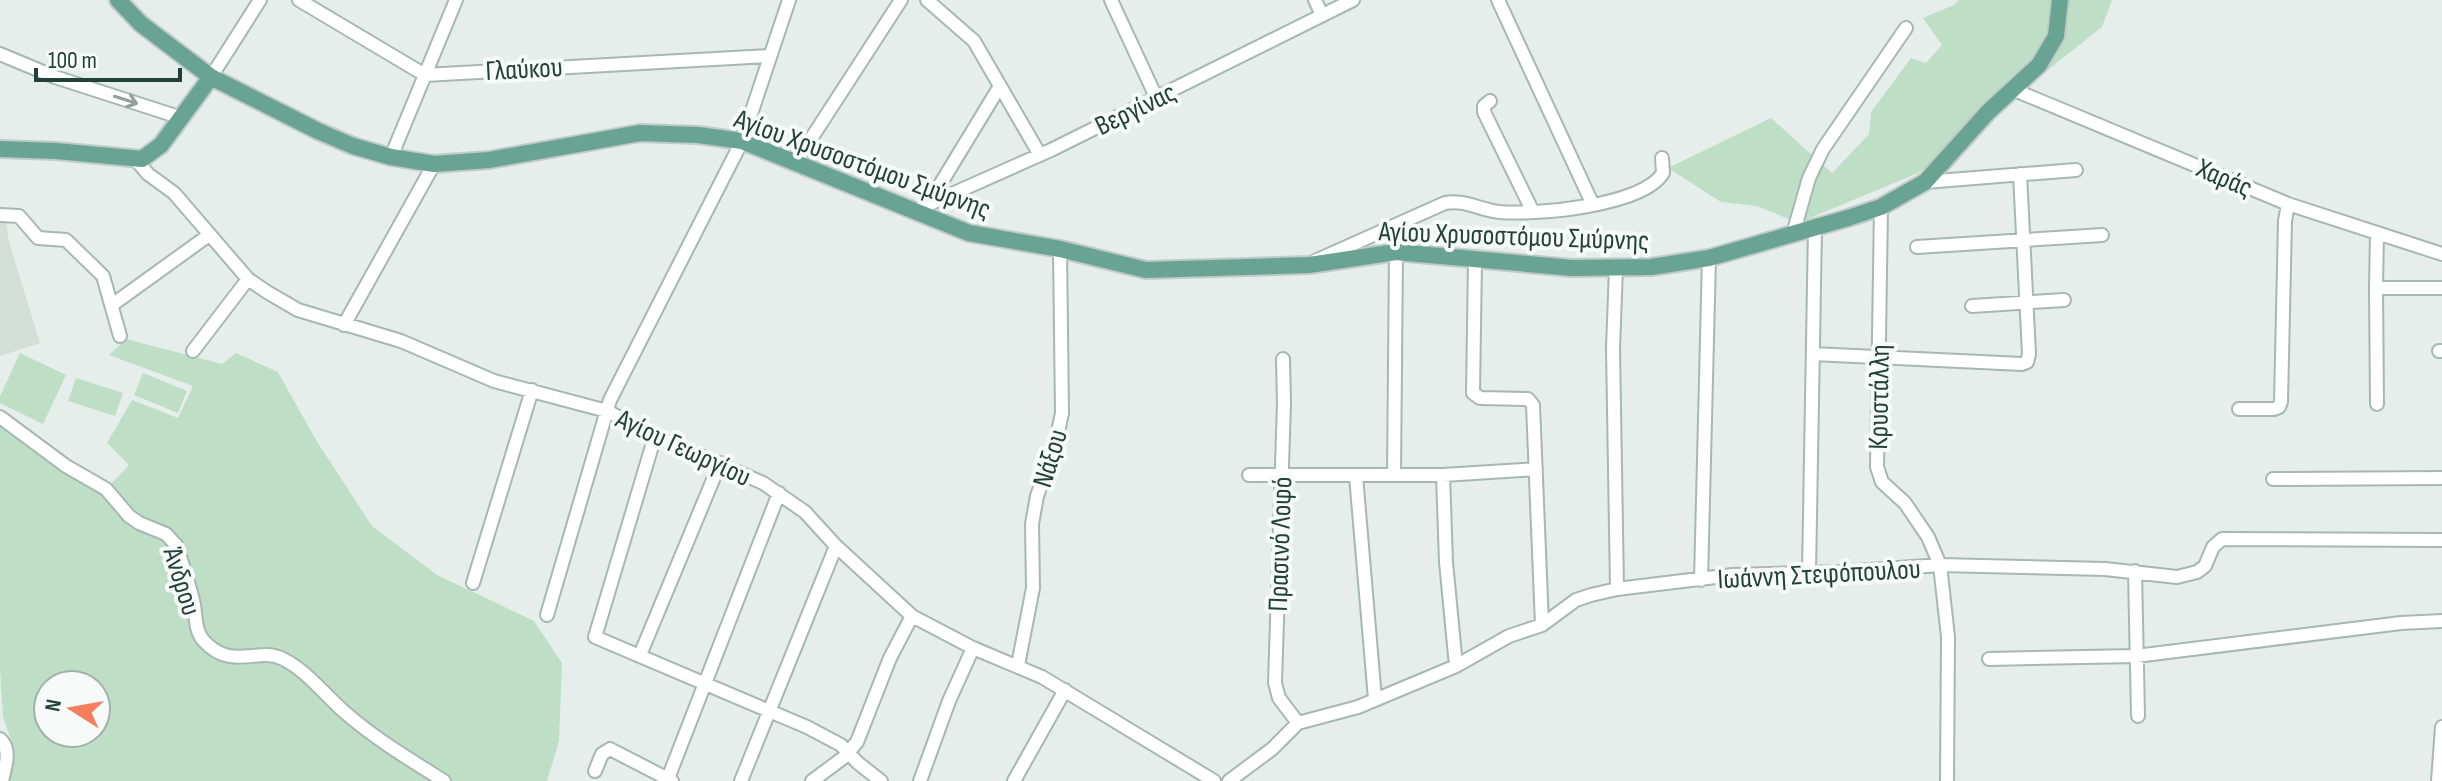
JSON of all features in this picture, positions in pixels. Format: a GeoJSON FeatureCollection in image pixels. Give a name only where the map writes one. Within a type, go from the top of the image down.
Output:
{"type":"FeatureCollection","features":[{"type":"Feature","properties":{"kind":"main road","name":"Αγίου Χρυσοστόμου Σμύρνης"},"geometry":{"type":"LineString","coordinates":[[118,0],[141,24],[211,77],[318,131],[391,157],[434,164],[489,160],[640,133],[698,135],[742,141],[969,233],[1060,249],[1146,270],[1309,265],[1396,252],[1572,268],[1666,266],[1709,258],[1815,228],[1881,207],[1925,182],[2012,89],[2039,65],[2058,30],[2060,0]]}},
{"type":"Feature","properties":{"kind":"main road"},"geometry":{"type":"LineString","coordinates":[[0,149],[56,151],[137,161],[157,149],[211,77]]}},
{"type":"Feature","properties":{"kind":"street"},"geometry":{"type":"LineString","coordinates":[[211,77],[260,0]]}},
{"type":"Feature","properties":{"kind":"street"},"geometry":{"type":"LineString","coordinates":[[299,0],[425,75]]}},
{"type":"Feature","properties":{"kind":"street"},"geometry":{"type":"LineString","coordinates":[[391,157],[456,0]]}},
{"type":"Feature","properties":{"kind":"street"},"geometry":{"type":"LineString","coordinates":[[547,615],[610,400],[742,141],[789,0]]}},
{"type":"Feature","properties":{"kind":"street"},"geometry":{"type":"LineString","coordinates":[[796,162],[901,0]]}},
{"type":"Feature","properties":{"kind":"street"},"geometry":{"type":"LineString","coordinates":[[927,0],[974,41],[1040,155]]}},
{"type":"Feature","properties":{"kind":"street"},"geometry":{"type":"LineString","coordinates":[[1111,0],[1156,97]]}},
{"type":"Feature","properties":{"kind":"street"},"geometry":{"type":"LineString","coordinates":[[1315,0],[1322,15]]}},
{"type":"Feature","properties":{"kind":"street","name":"Βεργίνας"},"geometry":{"type":"LineString","coordinates":[[916,210],[1040,155],[1353,0]]}},
{"type":"Feature","properties":{"kind":"street"},"geometry":{"type":"LineString","coordinates":[[1498,0],[1593,205]]}},
{"type":"Feature","properties":{"kind":"street"},"geometry":{"type":"LineString","coordinates":[[1793,234],[1809,178],[1823,149],[1906,28]]}},
{"type":"Feature","properties":{"kind":"street"},"geometry":{"type":"LineString","coordinates":[[0,54],[55,77],[182,118]]}},
{"type":"Feature","properties":{"kind":"street","name":"Γλαύκου"},"geometry":{"type":"LineString","coordinates":[[425,75],[769,56]]}},
{"type":"Feature","properties":{"kind":"street"},"geometry":{"type":"LineString","coordinates":[[933,201],[1000,86]]}},
{"type":"Feature","properties":{"kind":"street","name":"Χαράς"},"geometry":{"type":"LineString","coordinates":[[2012,89],[2288,204],[2442,254]]}},
{"type":"Feature","properties":{"kind":"street"},"geometry":{"type":"LineString","coordinates":[[1490,101],[1484,106],[1484,112],[1532,210]]}},
{"type":"Feature","properties":{"kind":"street"},"geometry":{"type":"LineString","coordinates":[[1309,265],[1336,250],[1445,203],[1459,201],[1501,212],[1593,205],[1653,186],[1663,173],[1662,158]]}},
{"type":"Feature","properties":{"kind":"street","name":"Αγίου Γεωργίου"},"geometry":{"type":"LineString","coordinates":[[137,161],[174,193],[248,279],[298,310],[401,341],[494,381],[607,411],[655,436],[745,473],[805,512],[836,546],[912,616],[1065,690],[1212,781]]}},
{"type":"Feature","properties":{"kind":"street"},"geometry":{"type":"LineString","coordinates":[[344,325],[434,164]]}},
{"type":"Feature","properties":{"kind":"street"},"geometry":{"type":"LineString","coordinates":[[1925,182],[2076,170]]}},
{"type":"Feature","properties":{"kind":"street"},"geometry":{"type":"LineString","coordinates":[[1813,354],[2027,362],[2020,174]]}},
{"type":"Feature","properties":{"kind":"street"},"geometry":{"type":"LineString","coordinates":[[2239,409],[2274,409],[2281,402],[2288,204]]}},
{"type":"Feature","properties":{"kind":"street","name":"Κρυστάλλη"},"geometry":{"type":"LineString","coordinates":[[1881,207],[1877,467],[1882,482],[1905,503],[1928,537],[1940,565],[1948,637],[1947,781]]}},
{"type":"Feature","properties":{"kind":"street"},"geometry":{"type":"LineString","coordinates":[[0,215],[19,216],[38,238],[68,241],[103,276],[120,336]]}},
{"type":"Feature","properties":{"kind":"street"},"geometry":{"type":"LineString","coordinates":[[1809,573],[1815,228]]}},
{"type":"Feature","properties":{"kind":"street"},"geometry":{"type":"LineString","coordinates":[[2377,233],[2377,404]]}},
{"type":"Feature","properties":{"kind":"street"},"geometry":{"type":"LineString","coordinates":[[112,305],[209,235]]}},
{"type":"Feature","properties":{"kind":"street"},"geometry":{"type":"LineString","coordinates":[[1917,247],[2102,235]]}},
{"type":"Feature","properties":{"kind":"street","name":"Νάξου"},"geometry":{"type":"LineString","coordinates":[[1018,665],[1033,588],[1032,524],[1037,496],[1055,446],[1062,413],[1060,249]]}},
{"type":"Feature","properties":{"kind":"street"},"geometry":{"type":"LineString","coordinates":[[1394,475],[1396,252]]}},
{"type":"Feature","properties":{"kind":"street"},"geometry":{"type":"LineString","coordinates":[[1701,580],[1709,258]]}},
{"type":"Feature","properties":{"kind":"street"},"geometry":{"type":"LineString","coordinates":[[1475,260],[1473,393],[1477,397],[1530,400],[1542,625]]}},
{"type":"Feature","properties":{"kind":"street"},"geometry":{"type":"LineString","coordinates":[[1616,268],[1613,348],[1617,589]]}},
{"type":"Feature","properties":{"kind":"street"},"geometry":{"type":"LineString","coordinates":[[193,351],[248,279]]}},
{"type":"Feature","properties":{"kind":"street"},"geometry":{"type":"LineString","coordinates":[[2376,288],[2442,288]]}},
{"type":"Feature","properties":{"kind":"street"},"geometry":{"type":"LineString","coordinates":[[1972,306],[2064,300]]}},
{"type":"Feature","properties":{"kind":"street","name":"Πρασινό Λοφό"},"geometry":{"type":"LineString","coordinates":[[1283,359],[1275,683],[1279,698],[1298,723]]}},
{"type":"Feature","properties":{"kind":"street"},"geometry":{"type":"LineString","coordinates":[[473,583],[532,390]]}},
{"type":"Feature","properties":{"kind":"street","name":"Άνδρου"},"geometry":{"type":"LineString","coordinates":[[0,417],[66,466],[106,489],[129,516],[172,538],[189,590],[196,626],[201,638],[209,645],[224,656],[278,656],[289,662],[348,715],[444,781]]}},
{"type":"Feature","properties":{"kind":"street"},"geometry":{"type":"LineString","coordinates":[[655,436],[595,632],[597,639],[706,683],[828,738],[849,751],[852,758],[881,781]]}},
{"type":"Feature","properties":{"kind":"street"},"geometry":{"type":"LineString","coordinates":[[640,655],[720,463]]}},
{"type":"Feature","properties":{"kind":"street"},"geometry":{"type":"LineString","coordinates":[[1249,475],[1443,475],[1536,469]]}},
{"type":"Feature","properties":{"kind":"street"},"geometry":{"type":"LineString","coordinates":[[1443,475],[1446,562],[1456,666]]}},
{"type":"Feature","properties":{"kind":"street"},"geometry":{"type":"LineString","coordinates":[[1356,476],[1375,699]]}},
{"type":"Feature","properties":{"kind":"street"},"geometry":{"type":"LineString","coordinates":[[2273,479],[2442,478]]}},
{"type":"Feature","properties":{"kind":"street"},"geometry":{"type":"LineString","coordinates":[[595,771],[602,754],[610,749],[669,780],[779,493]]}},
{"type":"Feature","properties":{"kind":"street","name":"Ιωάννη Στεφόπουλου"},"geometry":{"type":"LineString","coordinates":[[1229,781],[1272,749],[1298,723],[1358,707],[1456,666],[1509,636],[1542,625],[1576,600],[1617,589],[1732,575],[1940,565],[2135,571],[2177,577],[2205,566],[2213,547],[2222,539],[2442,540]]}},
{"type":"Feature","properties":{"kind":"street"},"geometry":{"type":"LineString","coordinates":[[741,781],[836,546]]}},
{"type":"Feature","properties":{"kind":"street"},"geometry":{"type":"LineString","coordinates":[[2135,571],[2138,716]]}},
{"type":"Feature","properties":{"kind":"street"},"geometry":{"type":"LineString","coordinates":[[812,781],[857,742],[890,658],[912,616]]}},
{"type":"Feature","properties":{"kind":"street"},"geometry":{"type":"LineString","coordinates":[[1989,659],[2136,656],[2401,623],[2442,621]]}},
{"type":"Feature","properties":{"kind":"street"},"geometry":{"type":"LineString","coordinates":[[920,781],[949,701],[973,648]]}},
{"type":"Feature","properties":{"kind":"street"},"geometry":{"type":"LineString","coordinates":[[1014,781],[1065,690]]}},
{"type":"Feature","properties":{"kind":"street"},"geometry":{"type":"LineString","coordinates":[[2438,781],[2442,727]]}},
{"type":"Feature","properties":{"kind":"street"},"geometry":{"type":"LineString","coordinates":[[0,739],[6,746],[7,760],[2,781]]}},
{"type":"Feature","properties":{"kind":"shaded area"},"geometry":{"type":"Polygon","coordinates":[[[6,221],[9,242],[40,343],[0,356],[0,222],[6,221]]]}},
{"type":"Feature","properties":{"kind":"green space"},"geometry":{"type":"Polygon","coordinates":[[[1959,0],[2112,0],[2102,27],[1918,173],[1798,223],[1757,206],[1721,202],[1668,168],[1771,118],[1832,173],[1869,134],[1871,112],[1911,58],[1926,63],[1942,45],[1923,18],[1959,0]]]}},
{"type":"Feature","properties":{"kind":"green space"},"geometry":{"type":"Polygon","coordinates":[[[126,339],[222,364],[236,353],[278,372],[316,440],[372,526],[437,575],[534,621],[562,663],[559,741],[547,781],[7,781],[14,749],[3,717],[0,669],[0,414],[106,489],[129,465],[107,443],[132,400],[178,418],[193,386],[109,355],[126,339]]]}},
{"type":"Feature","properties":{"kind":"green space"},"geometry":{"type":"Polygon","coordinates":[[[20,353],[66,375],[43,424],[0,403],[0,396],[20,353]]]}},
{"type":"Feature","properties":{"kind":"green space"},"geometry":{"type":"Polygon","coordinates":[[[143,373],[187,391],[178,413],[134,395],[143,373]]]}},
{"type":"Feature","properties":{"kind":"green space"},"geometry":{"type":"Polygon","coordinates":[[[76,378],[123,393],[115,416],[68,401],[76,378]]]}}]}
